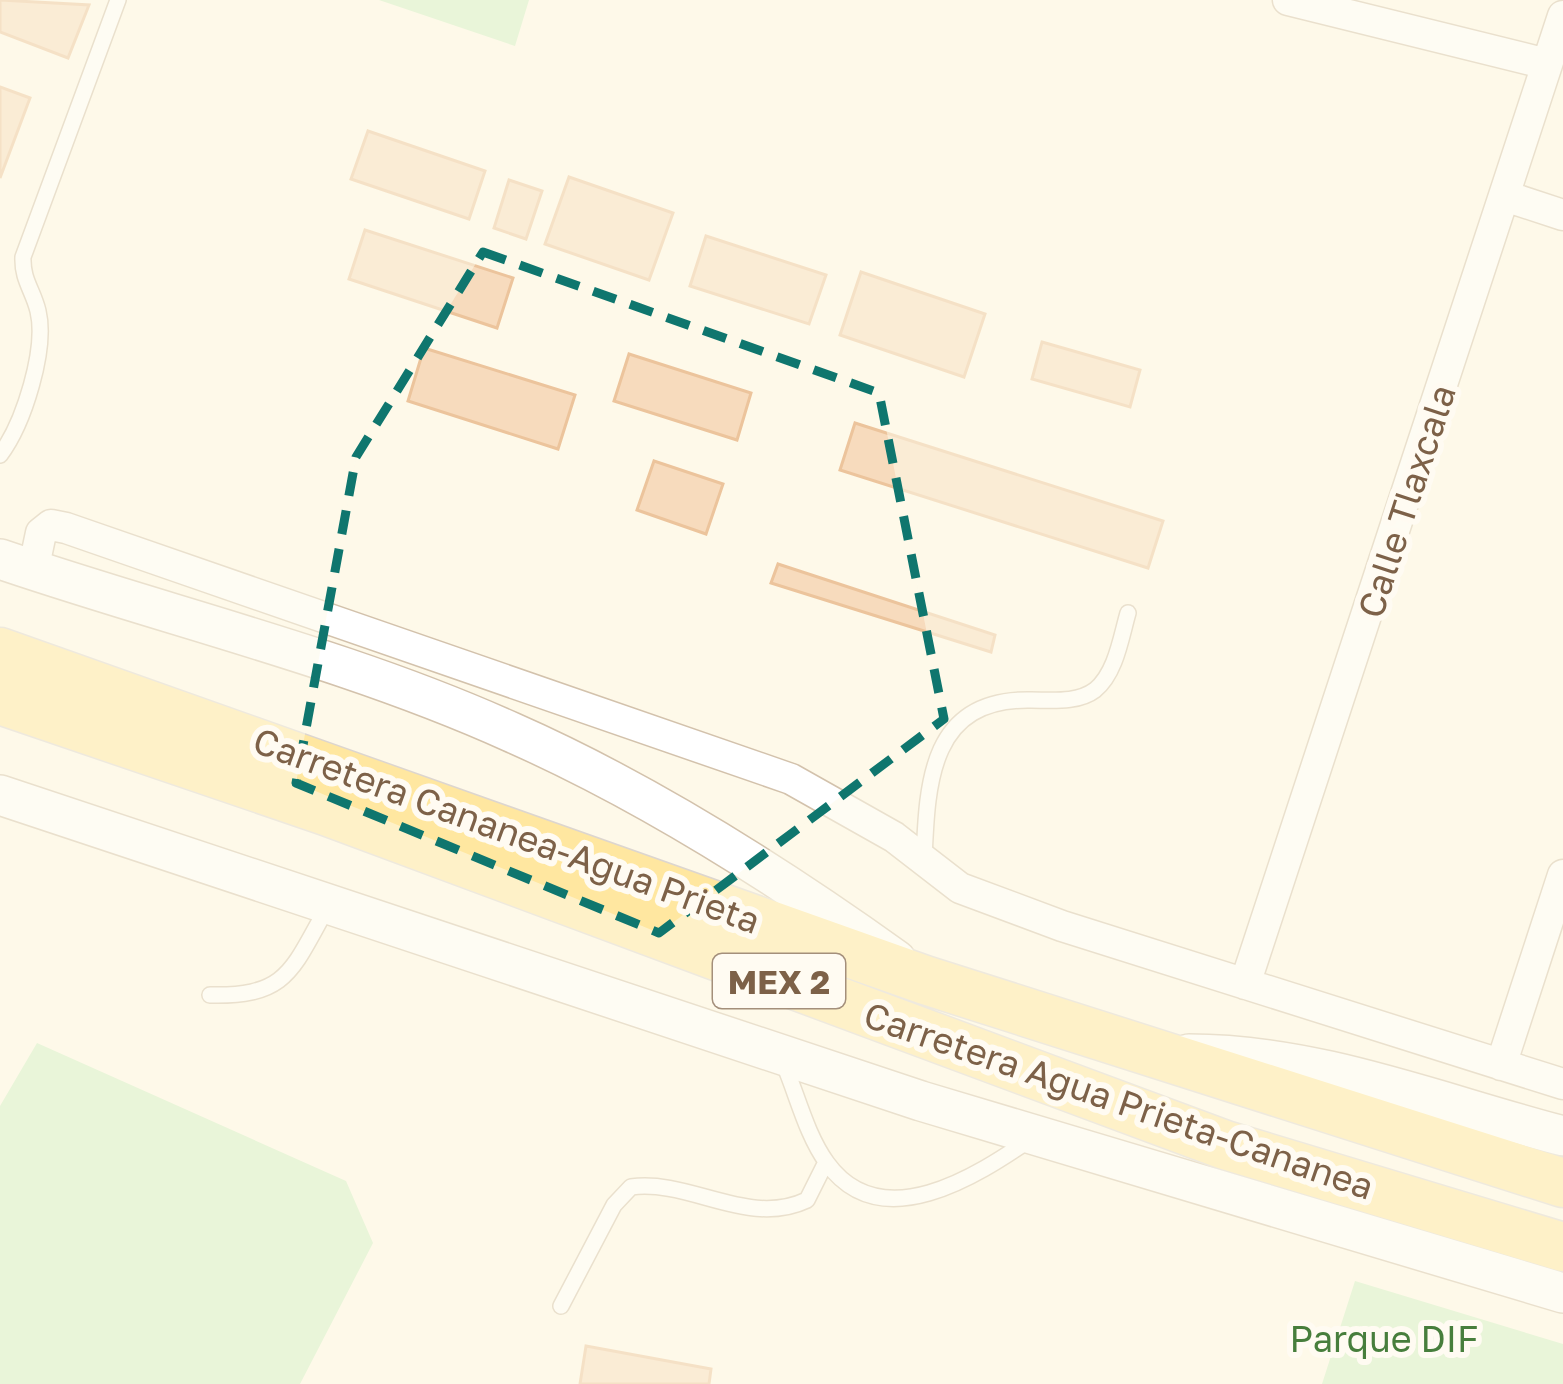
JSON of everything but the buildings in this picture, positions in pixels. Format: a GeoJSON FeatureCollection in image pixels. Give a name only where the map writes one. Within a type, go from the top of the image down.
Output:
{"type":"FeatureCollection","features":[{"type":"Feature","properties":{"kind":"main road","name":"Carretera Cananea-Agua Prieta"},"geometry":{"type":"LineString","coordinates":[[0,652],[925,980],[1563,1183]]}},
{"type":"Feature","properties":{"kind":"main road","name":"Carretera Agua Prieta-Cananea"},"geometry":{"type":"LineString","coordinates":[[0,700],[326,812],[1217,1166],[1563,1247]]}},
{"type":"Feature","properties":{"kind":"street"},"geometry":{"type":"LineString","coordinates":[[1288,0],[1547,64]]}},
{"type":"Feature","properties":{"kind":"street","name":"Calle Tlaxcala"},"geometry":{"type":"LineString","coordinates":[[1246,984],[1563,16]]}},
{"type":"Feature","properties":{"kind":"street"},"geometry":{"type":"LineString","coordinates":[[1504,196],[1563,215]]}},
{"type":"Feature","properties":{"kind":"street"},"geometry":{"type":"LineString","coordinates":[[925,980],[804,893],[513,732],[393,685],[16,565],[51,525],[66,528],[791,779],[843,804],[960,888],[1563,1084]]}},
{"type":"Feature","properties":{"kind":"street"},"geometry":{"type":"LineString","coordinates":[[0,795],[921,1101],[1038,1133],[1217,1166],[1563,1292]]}},
{"type":"Feature","properties":{"kind":"street"},"geometry":{"type":"LineString","coordinates":[[1502,1066],[1563,875]]}},
{"type":"Feature","properties":{"kind":"street"},"geometry":{"type":"LineString","coordinates":[[1161,1054],[1240,1054],[1364,1079],[1563,1136]]}},
{"type":"Feature","properties":{"kind":"lane"},"geometry":{"type":"LineString","coordinates":[[0,455],[43,339],[37,305],[22,279],[23,257],[118,0]]}},
{"type":"Feature","properties":{"kind":"lane"},"geometry":{"type":"LineString","coordinates":[[924,863],[934,768],[959,720],[1000,699],[1068,700],[1094,690],[1111,669],[1128,614]]}},
{"type":"Feature","properties":{"kind":"lane"},"geometry":{"type":"LineString","coordinates":[[210,995],[254,996],[290,973],[329,905]]}},
{"type":"Feature","properties":{"kind":"lane"},"geometry":{"type":"LineString","coordinates":[[779,1053],[826,1162],[844,1182],[903,1199],[982,1172],[1038,1133]]}},
{"type":"Feature","properties":{"kind":"lane"},"geometry":{"type":"LineString","coordinates":[[561,1306],[614,1205],[631,1187],[664,1187],[776,1212],[807,1200],[826,1162]]}},
{"type":"Feature","properties":{"kind":"highlighted area"},"geometry":{"type":"Polygon","coordinates":[[[483,252],[879,393],[944,719],[659,933],[296,783],[356,457],[483,252]]]}},
{"type":"Feature","properties":{"kind":"green space"},"geometry":{"type":"Polygon","coordinates":[[[379,0],[529,0],[515,46],[379,0]]]}},
{"type":"Feature","properties":{"kind":"green space"},"geometry":{"type":"Polygon","coordinates":[[[37,1043],[346,1181],[373,1243],[300,1384],[0,1384],[0,1106],[37,1043]]]}},
{"type":"Feature","properties":{"kind":"green space","name":"Parque DIF"},"geometry":{"type":"Polygon","coordinates":[[[1355,1281],[1563,1344],[1563,1384],[1322,1384],[1355,1281]]]}}]}
